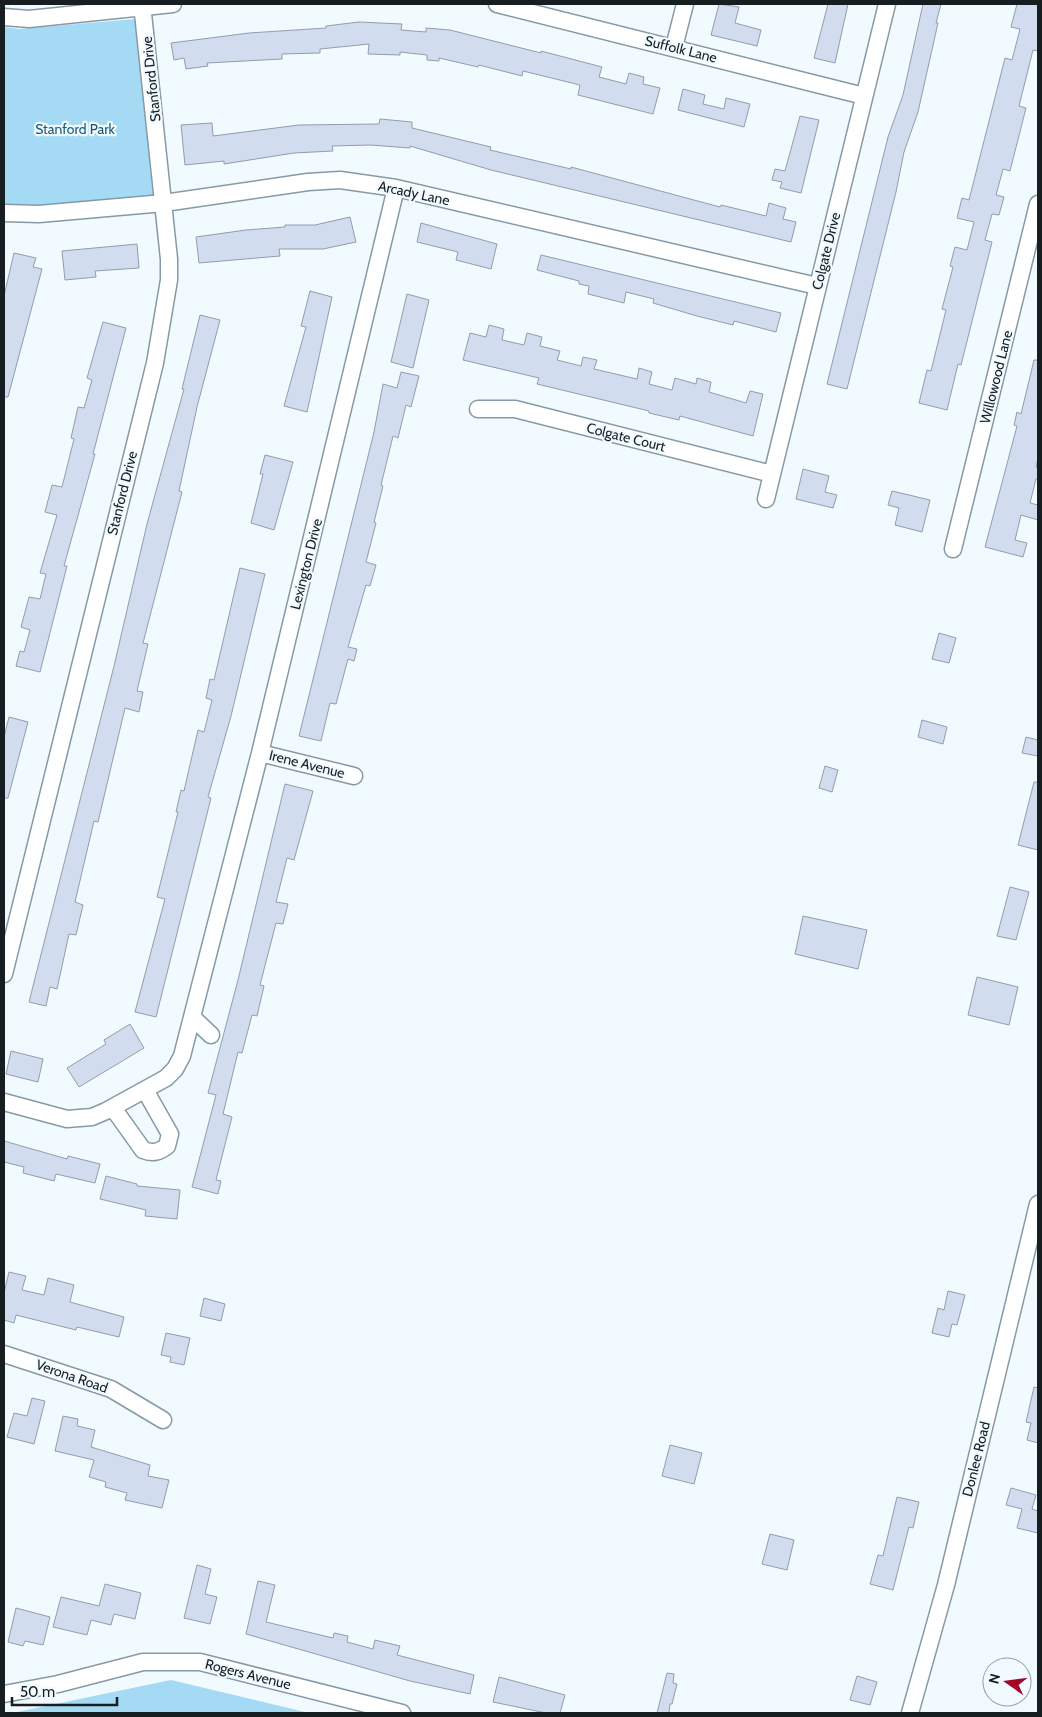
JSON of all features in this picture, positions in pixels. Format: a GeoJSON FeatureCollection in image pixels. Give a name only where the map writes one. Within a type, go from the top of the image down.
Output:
{"type":"FeatureCollection","features":[{"type":"Feature","properties":{"kind":"street"},"geometry":{"type":"LineString","coordinates":[[4,17],[29,19],[173,4]]}},
{"type":"Feature","properties":{"kind":"street","name":"Suffolk Lane"},"geometry":{"type":"LineString","coordinates":[[498,4],[864,96]]}},
{"type":"Feature","properties":{"kind":"street"},"geometry":{"type":"LineString","coordinates":[[674,47],[685,4]]}},
{"type":"Feature","properties":{"kind":"street","name":"Colgate Drive"},"geometry":{"type":"LineString","coordinates":[[766,500],[887,4]]}},
{"type":"Feature","properties":{"kind":"street","name":"Stanford Drive"},"geometry":{"type":"LineString","coordinates":[[4,974],[155,363],[169,280],[164,203],[142,6]]}},
{"type":"Feature","properties":{"kind":"street","name":"Arcady Lane"},"geometry":{"type":"LineString","coordinates":[[4,213],[39,214],[164,203],[308,182],[340,180],[396,188],[817,286]]}},
{"type":"Feature","properties":{"kind":"street","name":"Lexington Drive"},"geometry":{"type":"LineString","coordinates":[[4,1102],[67,1119],[92,1118],[166,1078],[175,1069],[182,1056],[260,753],[396,188]]}},
{"type":"Feature","properties":{"kind":"street","name":"Willowood Lane"},"geometry":{"type":"LineString","coordinates":[[953,549],[1038,204]]}},
{"type":"Feature","properties":{"kind":"street","name":"Colgate Court"},"geometry":{"type":"LineString","coordinates":[[478,409],[515,409],[772,474]]}},
{"type":"Feature","properties":{"kind":"street","name":"Irene Avenue"},"geometry":{"type":"LineString","coordinates":[[260,753],[354,776]]}},
{"type":"Feature","properties":{"kind":"street"},"geometry":{"type":"LineString","coordinates":[[192,1017],[211,1035]]}},
{"type":"Feature","properties":{"kind":"street"},"geometry":{"type":"LineString","coordinates":[[113,1108],[143,1150],[150,1153],[160,1152],[167,1146],[170,1134],[145,1090]]}},
{"type":"Feature","properties":{"kind":"street","name":"Donlee Road"},"geometry":{"type":"LineString","coordinates":[[910,1713],[946,1585],[1038,1204]]}},
{"type":"Feature","properties":{"kind":"street","name":"Verona Road"},"geometry":{"type":"LineString","coordinates":[[4,1354],[112,1389],[163,1420]]}},
{"type":"Feature","properties":{"kind":"street","name":"Rogers Avenue"},"geometry":{"type":"LineString","coordinates":[[4,1694],[58,1684],[143,1662],[200,1662],[402,1713]]}},
{"type":"Feature","properties":{"kind":"green space","name":"Stanford Park"},"geometry":{"type":"Polygon","coordinates":[[[135,19],[153,195],[37,208],[4,206],[4,27],[19,29],[135,19]]]}},
{"type":"Feature","properties":{"kind":"green space"},"geometry":{"type":"Polygon","coordinates":[[[171,1680],[309,1713],[12,1713],[171,1680]]]}},
{"type":"Feature","properties":{"kind":"building"},"geometry":{"type":"Polygon","coordinates":[[[719,4],[739,7],[735,23],[761,30],[757,46],[711,35],[719,4]]]}},
{"type":"Feature","properties":{"kind":"building"},"geometry":{"type":"Polygon","coordinates":[[[828,4],[848,4],[835,63],[814,58],[828,4]]]}},
{"type":"Feature","properties":{"kind":"building"},"geometry":{"type":"Polygon","coordinates":[[[923,4],[941,4],[936,23],[938,23],[918,112],[904,152],[896,192],[847,389],[827,384],[888,137],[903,95],[923,4]]]}},
{"type":"Feature","properties":{"kind":"building"},"geometry":{"type":"Polygon","coordinates":[[[1017,4],[1038,4],[1038,51],[1033,50],[1019,106],[1026,108],[1010,171],[1003,169],[996,195],[1004,197],[999,215],[992,214],[985,240],[992,242],[961,365],[958,364],[947,410],[919,403],[927,370],[931,371],[946,310],[942,309],[953,267],[950,266],[955,247],[967,250],[974,222],[957,218],[962,198],[969,200],[1005,58],[1012,60],[1020,29],[1011,27],[1017,4]]]}},
{"type":"Feature","properties":{"kind":"building"},"geometry":{"type":"Polygon","coordinates":[[[359,22],[402,24],[401,30],[426,32],[426,28],[450,30],[602,67],[599,77],[626,84],[629,73],[644,77],[643,84],[660,88],[653,114],[578,95],[580,85],[523,71],[522,76],[479,65],[478,67],[439,58],[439,61],[427,60],[427,55],[400,52],[400,55],[368,54],[369,44],[320,49],[320,53],[282,54],[282,59],[207,63],[208,66],[186,69],[184,58],[174,60],[171,43],[249,33],[326,28],[326,26],[359,22]]]}},
{"type":"Feature","properties":{"kind":"building"},"geometry":{"type":"Polygon","coordinates":[[[683,89],[705,95],[703,104],[724,109],[726,98],[750,104],[744,127],[678,110],[683,89]]]}},
{"type":"Feature","properties":{"kind":"building"},"geometry":{"type":"Polygon","coordinates":[[[800,116],[819,120],[801,193],[780,188],[782,182],[772,180],[775,169],[785,171],[800,116]]]}},
{"type":"Feature","properties":{"kind":"building"},"geometry":{"type":"Polygon","coordinates":[[[380,119],[412,122],[412,128],[491,147],[490,150],[571,169],[571,167],[720,207],[721,205],[766,216],[769,203],[786,208],[783,219],[796,222],[791,242],[491,170],[410,146],[410,148],[370,145],[332,146],[333,151],[294,153],[224,164],[224,161],[185,165],[181,125],[212,123],[213,136],[299,125],[379,124],[380,119]]]}},
{"type":"Feature","properties":{"kind":"building"},"geometry":{"type":"Polygon","coordinates":[[[350,217],[356,242],[323,249],[279,249],[280,256],[199,263],[196,237],[285,227],[285,225],[315,225],[350,217]]]}},
{"type":"Feature","properties":{"kind":"building"},"geometry":{"type":"Polygon","coordinates":[[[421,223],[497,244],[491,269],[456,260],[458,252],[417,242],[421,223]]]}},
{"type":"Feature","properties":{"kind":"building"},"geometry":{"type":"Polygon","coordinates":[[[137,244],[139,268],[95,271],[96,277],[65,280],[62,251],[137,244]]]}},
{"type":"Feature","properties":{"kind":"building"},"geometry":{"type":"Polygon","coordinates":[[[14,253],[36,258],[33,267],[42,269],[8,397],[4,397],[4,296],[14,253]]]}},
{"type":"Feature","properties":{"kind":"building"},"geometry":{"type":"Polygon","coordinates":[[[541,255],[781,313],[776,332],[734,321],[733,325],[697,316],[653,303],[654,299],[626,292],[624,303],[588,294],[589,286],[579,284],[579,281],[537,270],[541,255]]]}},
{"type":"Feature","properties":{"kind":"building"},"geometry":{"type":"Polygon","coordinates":[[[310,291],[332,297],[307,412],[284,406],[306,327],[301,326],[310,291]]]}},
{"type":"Feature","properties":{"kind":"building"},"geometry":{"type":"Polygon","coordinates":[[[407,294],[429,300],[413,368],[391,362],[407,294]]]}},
{"type":"Feature","properties":{"kind":"building"},"geometry":{"type":"Polygon","coordinates":[[[200,315],[220,320],[197,407],[179,491],[182,492],[143,643],[148,644],[137,691],[143,692],[139,712],[125,708],[98,822],[94,821],[75,902],[83,905],[76,935],[69,934],[57,989],[50,987],[46,1006],[29,1002],[114,666],[147,524],[184,389],[182,389],[200,315]]]}},
{"type":"Feature","properties":{"kind":"building"},"geometry":{"type":"Polygon","coordinates":[[[103,322],[126,328],[93,454],[95,454],[64,566],[67,566],[40,672],[16,666],[20,651],[24,652],[30,630],[21,627],[29,597],[40,599],[46,574],[40,573],[57,515],[45,512],[52,485],[62,487],[74,439],[71,438],[78,407],[84,408],[92,380],[87,378],[103,322]]]}},
{"type":"Feature","properties":{"kind":"building"},"geometry":{"type":"Polygon","coordinates":[[[489,325],[504,329],[502,340],[524,345],[527,333],[542,337],[540,346],[560,351],[557,360],[581,366],[583,357],[597,360],[594,369],[637,379],[639,368],[652,372],[649,384],[672,390],[675,378],[696,384],[697,378],[711,382],[709,392],[746,403],[750,391],[763,394],[753,436],[680,416],[679,420],[537,384],[539,378],[463,360],[470,333],[486,337],[489,325]]]}},
{"type":"Feature","properties":{"kind":"building"},"geometry":{"type":"Polygon","coordinates":[[[1034,360],[1038,360],[1038,458],[1036,467],[1038,467],[1038,479],[1036,479],[1030,503],[1038,505],[1038,520],[1021,515],[1015,540],[1027,543],[1023,557],[985,547],[1017,426],[1014,425],[1017,412],[1021,414],[1034,360]]]}},
{"type":"Feature","properties":{"kind":"building"},"geometry":{"type":"Polygon","coordinates":[[[401,372],[419,376],[411,407],[406,405],[398,438],[393,436],[381,485],[383,486],[374,522],[376,523],[366,562],[376,565],[370,586],[366,585],[348,647],[357,649],[354,661],[348,659],[336,704],[330,703],[321,741],[299,736],[374,432],[383,384],[397,388],[401,372]]]}},
{"type":"Feature","properties":{"kind":"building"},"geometry":{"type":"Polygon","coordinates":[[[265,455],[293,462],[274,530],[251,523],[263,474],[260,474],[265,455]]]}},
{"type":"Feature","properties":{"kind":"building"},"geometry":{"type":"Polygon","coordinates":[[[803,469],[829,476],[825,492],[837,495],[833,508],[796,499],[803,469]]]}},
{"type":"Feature","properties":{"kind":"building"},"geometry":{"type":"Polygon","coordinates":[[[892,491],[930,500],[922,532],[895,525],[899,508],[888,505],[892,491]]]}},
{"type":"Feature","properties":{"kind":"building"},"geometry":{"type":"Polygon","coordinates":[[[240,568],[265,574],[231,716],[208,797],[211,798],[156,1017],[135,1012],[165,899],[157,897],[178,812],[176,812],[181,790],[184,791],[198,730],[204,732],[212,700],[206,698],[210,679],[214,680],[240,568]]]}},
{"type":"Feature","properties":{"kind":"building"},"geometry":{"type":"Polygon","coordinates":[[[939,633],[956,638],[949,663],[932,659],[939,633]]]}},
{"type":"Feature","properties":{"kind":"building"},"geometry":{"type":"Polygon","coordinates":[[[9,717],[28,722],[8,798],[4,798],[4,737],[9,717]]]}},
{"type":"Feature","properties":{"kind":"building"},"geometry":{"type":"Polygon","coordinates":[[[922,720],[947,727],[943,744],[918,737],[922,720]]]}},
{"type":"Feature","properties":{"kind":"building"},"geometry":{"type":"Polygon","coordinates":[[[1026,737],[1038,740],[1038,756],[1022,753],[1026,737]]]}},
{"type":"Feature","properties":{"kind":"building"},"geometry":{"type":"Polygon","coordinates":[[[825,766],[838,770],[832,792],[819,788],[825,766]]]}},
{"type":"Feature","properties":{"kind":"building"},"geometry":{"type":"Polygon","coordinates":[[[1034,782],[1038,782],[1038,850],[1018,845],[1034,782]]]}},
{"type":"Feature","properties":{"kind":"building"},"geometry":{"type":"Polygon","coordinates":[[[285,784],[313,791],[294,860],[287,858],[276,902],[288,904],[283,924],[276,923],[260,985],[264,986],[257,1016],[252,1015],[242,1053],[238,1052],[223,1114],[232,1117],[216,1180],[221,1181],[218,1194],[192,1187],[216,1095],[208,1093],[238,980],[285,784]]]}},
{"type":"Feature","properties":{"kind":"building"},"geometry":{"type":"Polygon","coordinates":[[[1010,887],[1029,892],[1016,940],[997,936],[1010,887]]]}},
{"type":"Feature","properties":{"kind":"building"},"geometry":{"type":"Polygon","coordinates":[[[803,916],[867,930],[858,969],[795,954],[803,916]]]}},
{"type":"Feature","properties":{"kind":"building"},"geometry":{"type":"Polygon","coordinates":[[[977,977],[1018,987],[1009,1025],[968,1015],[977,977]]]}},
{"type":"Feature","properties":{"kind":"building"},"geometry":{"type":"Polygon","coordinates":[[[130,1024],[144,1048],[79,1087],[67,1068],[106,1044],[104,1040],[130,1024]]]}},
{"type":"Feature","properties":{"kind":"building"},"geometry":{"type":"Polygon","coordinates":[[[11,1051],[43,1059],[38,1082],[6,1074],[11,1051]]]}},
{"type":"Feature","properties":{"kind":"building"},"geometry":{"type":"Polygon","coordinates":[[[4,1141],[67,1159],[68,1156],[100,1164],[95,1183],[56,1174],[54,1181],[23,1173],[24,1167],[4,1162],[4,1141]]]}},
{"type":"Feature","properties":{"kind":"building"},"geometry":{"type":"Polygon","coordinates":[[[106,1176],[137,1184],[137,1186],[180,1190],[177,1219],[145,1216],[146,1210],[100,1199],[106,1176]]]}},
{"type":"Feature","properties":{"kind":"building"},"geometry":{"type":"Polygon","coordinates":[[[9,1272],[26,1276],[22,1290],[44,1295],[48,1278],[74,1285],[70,1302],[124,1317],[119,1337],[77,1327],[76,1330],[16,1315],[14,1323],[4,1320],[4,1293],[9,1272]]]}},
{"type":"Feature","properties":{"kind":"building"},"geometry":{"type":"Polygon","coordinates":[[[948,1291],[965,1295],[957,1325],[952,1324],[949,1337],[932,1333],[938,1308],[944,1310],[948,1291]]]}},
{"type":"Feature","properties":{"kind":"building"},"geometry":{"type":"Polygon","coordinates":[[[204,1298],[225,1304],[221,1321],[200,1316],[204,1298]]]}},
{"type":"Feature","properties":{"kind":"building"},"geometry":{"type":"Polygon","coordinates":[[[166,1333],[190,1338],[184,1365],[170,1362],[171,1357],[161,1355],[166,1333]]]}},
{"type":"Feature","properties":{"kind":"building"},"geometry":{"type":"Polygon","coordinates":[[[1034,1387],[1038,1388],[1038,1443],[1027,1440],[1031,1423],[1026,1422],[1034,1387]]]}},
{"type":"Feature","properties":{"kind":"building"},"geometry":{"type":"Polygon","coordinates":[[[32,1398],[45,1401],[34,1444],[7,1437],[14,1413],[27,1416],[32,1398]]]}},
{"type":"Feature","properties":{"kind":"building"},"geometry":{"type":"Polygon","coordinates":[[[63,1416],[78,1419],[77,1426],[95,1430],[91,1447],[150,1465],[148,1476],[169,1480],[162,1508],[125,1500],[127,1493],[105,1487],[106,1482],[89,1477],[94,1460],[55,1451],[63,1416]]]}},
{"type":"Feature","properties":{"kind":"building"},"geometry":{"type":"Polygon","coordinates":[[[670,1445],[702,1453],[694,1484],[662,1476],[670,1445]]]}},
{"type":"Feature","properties":{"kind":"building"},"geometry":{"type":"Polygon","coordinates":[[[1011,1488],[1036,1495],[1032,1509],[1038,1511],[1038,1533],[1017,1528],[1022,1509],[1006,1505],[1011,1488]]]}},
{"type":"Feature","properties":{"kind":"building"},"geometry":{"type":"Polygon","coordinates":[[[897,1497],[919,1502],[913,1528],[909,1527],[893,1590],[870,1584],[878,1555],[883,1556],[897,1497]]]}},
{"type":"Feature","properties":{"kind":"building"},"geometry":{"type":"Polygon","coordinates":[[[770,1534],[794,1540],[787,1570],[762,1564],[770,1534]]]}},
{"type":"Feature","properties":{"kind":"building"},"geometry":{"type":"Polygon","coordinates":[[[197,1565],[211,1569],[205,1594],[217,1597],[210,1624],[184,1618],[197,1565]]]}},
{"type":"Feature","properties":{"kind":"building"},"geometry":{"type":"Polygon","coordinates":[[[258,1581],[275,1585],[266,1622],[333,1638],[334,1633],[348,1636],[347,1642],[373,1649],[375,1640],[400,1646],[397,1655],[474,1675],[470,1694],[410,1681],[246,1634],[258,1581]]]}},
{"type":"Feature","properties":{"kind":"building"},"geometry":{"type":"Polygon","coordinates":[[[105,1584],[141,1593],[135,1619],[114,1614],[111,1625],[91,1620],[87,1635],[53,1627],[61,1597],[99,1606],[105,1584]]]}},
{"type":"Feature","properties":{"kind":"building"},"geometry":{"type":"Polygon","coordinates":[[[16,1608],[50,1617],[43,1645],[25,1641],[23,1646],[8,1642],[16,1608]]]}},
{"type":"Feature","properties":{"kind":"building"},"geometry":{"type":"Polygon","coordinates":[[[667,1673],[674,1674],[673,1683],[677,1684],[672,1704],[670,1704],[669,1713],[657,1713],[667,1673]]]}},
{"type":"Feature","properties":{"kind":"building"},"geometry":{"type":"Polygon","coordinates":[[[857,1676],[877,1682],[870,1705],[850,1700],[857,1676]]]}},
{"type":"Feature","properties":{"kind":"building"},"geometry":{"type":"Polygon","coordinates":[[[499,1677],[565,1695],[560,1713],[546,1713],[493,1702],[499,1677]]]}}]}
